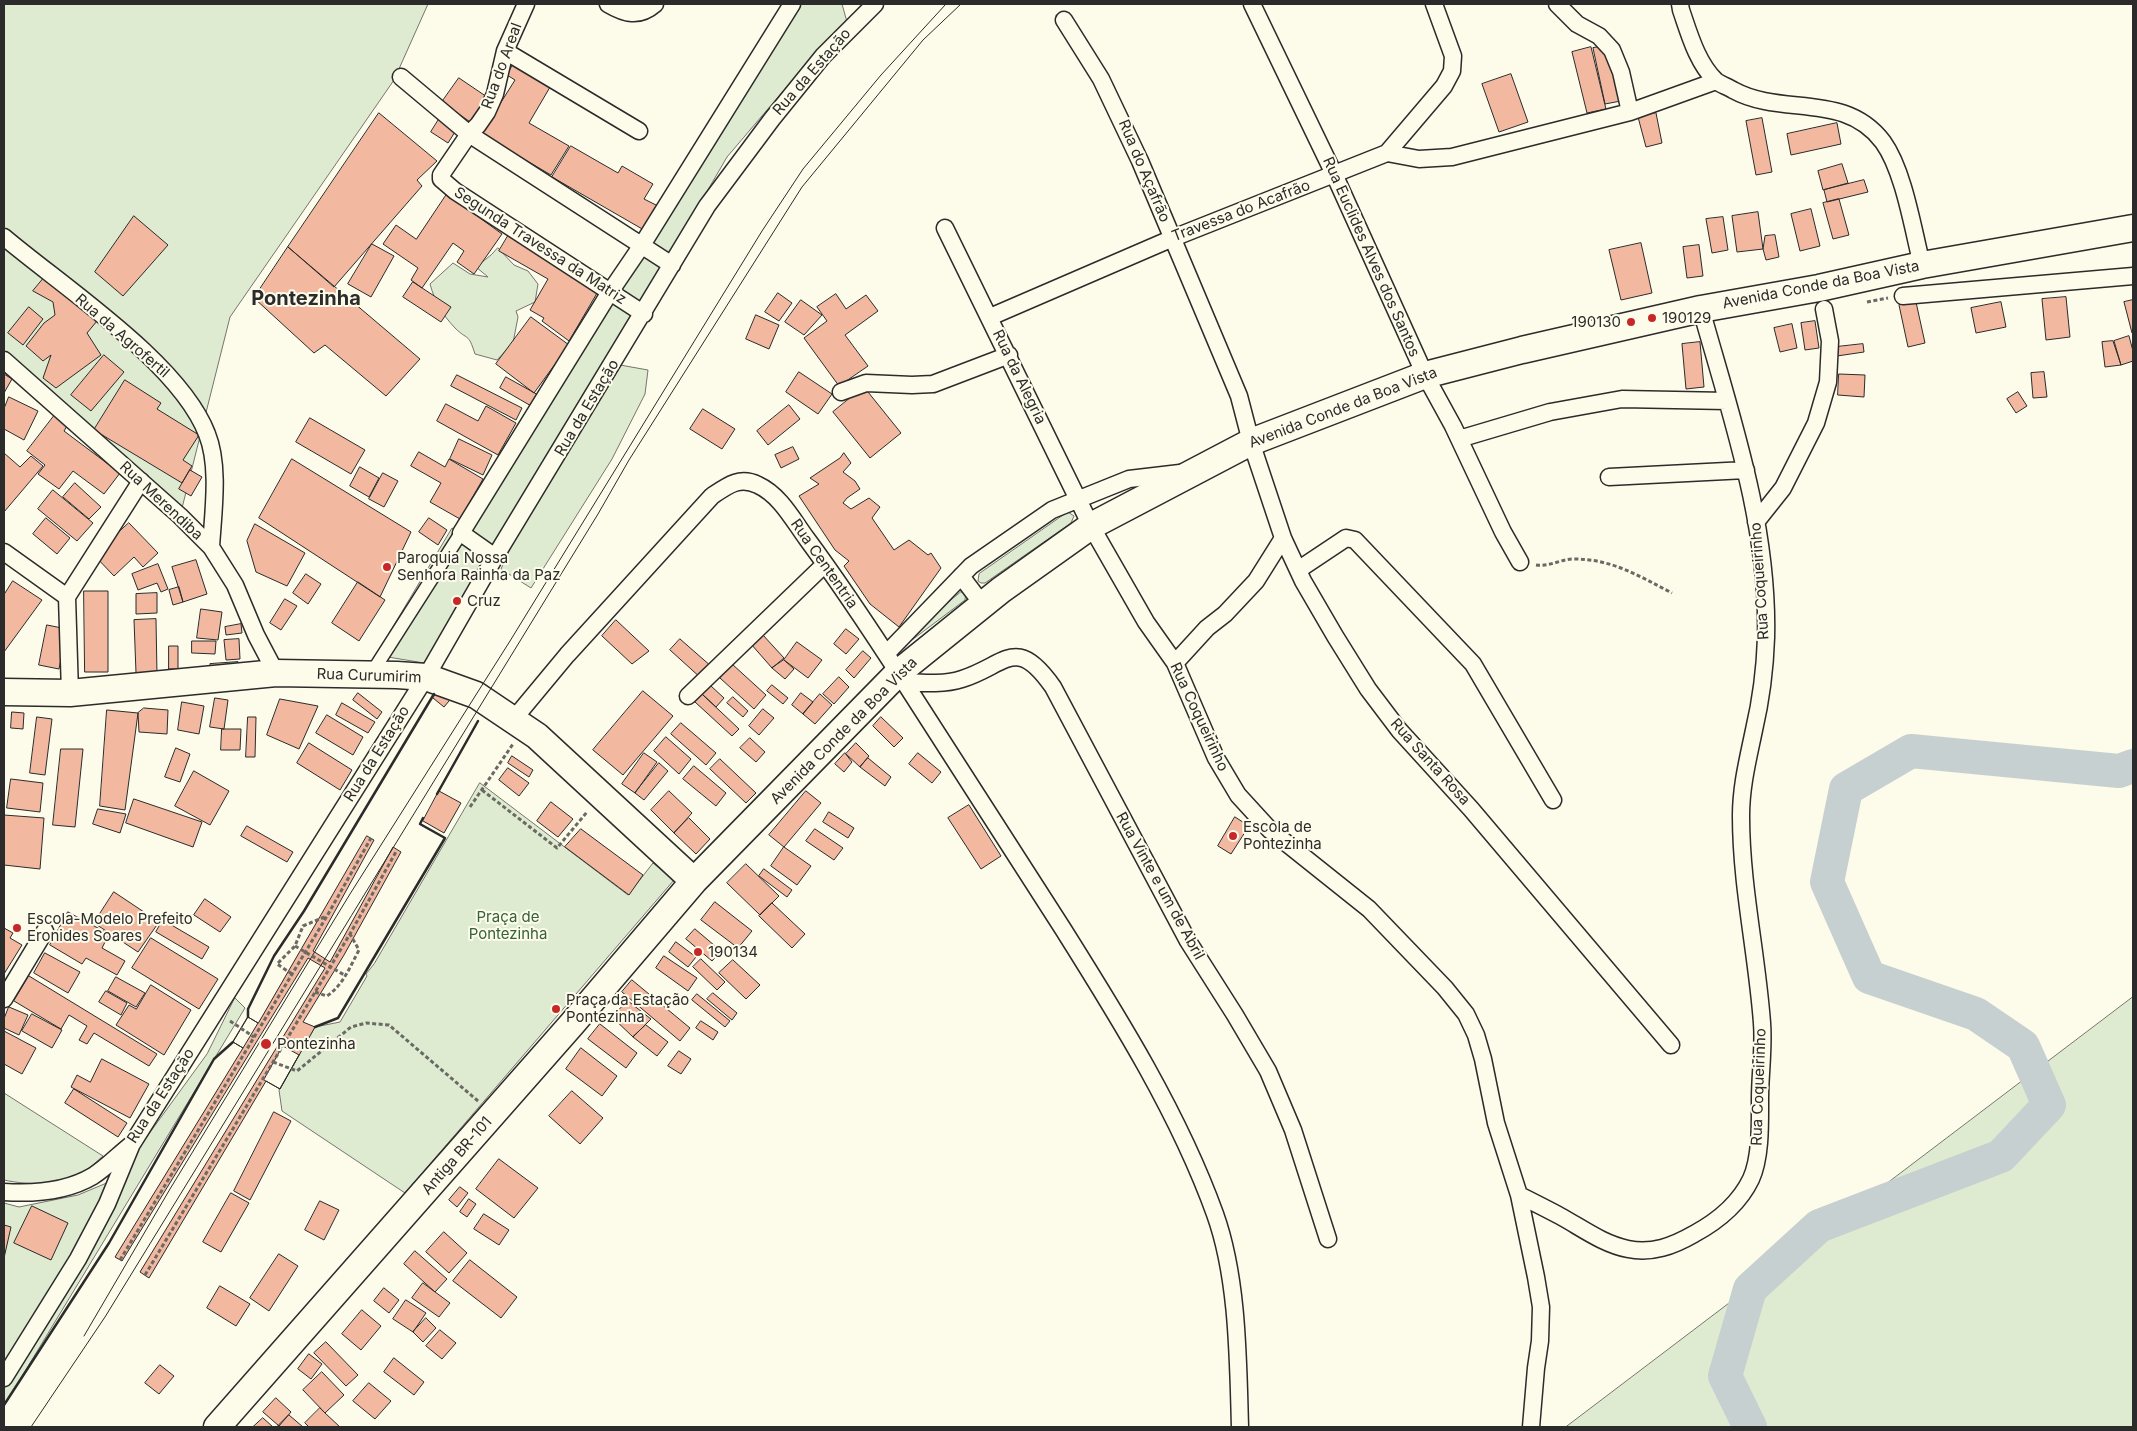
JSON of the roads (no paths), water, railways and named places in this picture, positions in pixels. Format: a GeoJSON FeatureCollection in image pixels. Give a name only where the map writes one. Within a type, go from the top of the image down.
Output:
{"type":"FeatureCollection","features":[{"type":"Feature","properties":{"kind":"main road","name":"Avenida Conde da Boa Vista"},"geometry":{"type":"LineString","coordinates":[[694,881],[896,670],[1091,526],[1250,442],[1425,375],[1522,350],[1701,309],[1819,288],[1922,265],[2133,228]]}},
{"type":"Feature","properties":{"kind":"main road","name":"Rua Curumirim"},"geometry":{"type":"LineString","coordinates":[[4,692],[70,693],[276,673],[426,677],[476,695],[537,736],[694,881]]}},
{"type":"Feature","properties":{"kind":"main road","name":"Antiga BR-101"},"geometry":{"type":"LineString","coordinates":[[218,1427],[493,1115],[694,881]]}},
{"type":"Feature","properties":{"kind":"street","name":"Rua do Areal"},"geometry":{"type":"LineString","coordinates":[[440,175],[487,112],[495,94],[505,51],[526,4]]}},
{"type":"Feature","properties":{"kind":"street"},"geometry":{"type":"LineString","coordinates":[[608,4],[628,14],[635,14],[643,12],[655,4]]}},
{"type":"Feature","properties":{"kind":"street"},"geometry":{"type":"LineString","coordinates":[[370,675],[792,4]]}},
{"type":"Feature","properties":{"kind":"street","name":"Rua da Estação"},"geometry":{"type":"LineString","coordinates":[[4,1192],[31,1194],[66,1188],[93,1176],[132,1144],[426,677],[495,557],[708,206],[743,157],[824,56],[856,12],[875,4]]}},
{"type":"Feature","properties":{"kind":"street","name":"Rua Euclides Alves dos Santos"},"geometry":{"type":"LineString","coordinates":[[1252,4],[1334,174],[1425,375],[1459,439],[1503,532],[1520,562]]}},
{"type":"Feature","properties":{"kind":"street","name":"Travessa do Acafrão"},"geometry":{"type":"LineString","coordinates":[[990,317],[1173,238],[1386,153],[1444,86],[1452,71],[1453,56],[1434,4]]}},
{"type":"Feature","properties":{"kind":"street"},"geometry":{"type":"LineString","coordinates":[[1557,4],[1577,24],[1599,36],[1612,50],[1621,72],[1630,112]]}},
{"type":"Feature","properties":{"kind":"street"},"geometry":{"type":"LineString","coordinates":[[1680,4],[1695,51],[1716,81],[1745,96],[1779,104],[1826,107],[1853,116],[1870,127],[1884,143],[1900,177],[1922,265]]}},
{"type":"Feature","properties":{"kind":"street","name":"Rua do Açafrão"},"geometry":{"type":"LineString","coordinates":[[1064,20],[1101,79],[1122,120],[1239,396],[1250,442]]}},
{"type":"Feature","properties":{"kind":"street"},"geometry":{"type":"LineString","coordinates":[[505,51],[639,131]]}},
{"type":"Feature","properties":{"kind":"street"},"geometry":{"type":"LineString","coordinates":[[401,77],[469,134],[672,265]]}},
{"type":"Feature","properties":{"kind":"street"},"geometry":{"type":"LineString","coordinates":[[1386,153],[1420,159],[1452,157],[1630,112],[1716,81]]}},
{"type":"Feature","properties":{"kind":"street","name":"Segunda Travessa da Matriz"},"geometry":{"type":"LineString","coordinates":[[440,175],[446,184],[455,191],[644,314]]}},
{"type":"Feature","properties":{"kind":"street","name":"Rua da Alegria"},"geometry":{"type":"LineString","coordinates":[[946,228],[1091,526]]}},
{"type":"Feature","properties":{"kind":"street","name":"Rua da Agrofertil"},"geometry":{"type":"LineString","coordinates":[[4,237],[124,333],[170,378],[193,407],[208,434],[215,476],[211,547]]}},
{"type":"Feature","properties":{"kind":"street"},"geometry":{"type":"LineString","coordinates":[[1903,296],[2133,276]]}},
{"type":"Feature","properties":{"kind":"street","name":"Rua Coqueirinho"},"geometry":{"type":"LineString","coordinates":[[1091,526],[1146,622],[1175,663],[1216,758],[1238,795],[1252,812],[1292,848],[1369,909],[1446,988],[1466,1014],[1476,1034],[1490,1088],[1496,1123],[1519,1195],[1613,1246],[1631,1250],[1654,1251],[1680,1242],[1710,1226],[1738,1202],[1752,1176],[1760,1135],[1763,1028],[1748,911],[1741,815],[1742,781],[1755,726],[1766,639],[1761,552],[1746,470],[1701,309]]}},
{"type":"Feature","properties":{"kind":"street"},"geometry":{"type":"LineString","coordinates":[[1756,522],[1783,488],[1816,423],[1828,382],[1830,341],[1824,309]]}},
{"type":"Feature","properties":{"kind":"street"},"geometry":{"type":"LineString","coordinates":[[841,392],[866,383],[933,384],[1009,355]]}},
{"type":"Feature","properties":{"kind":"street","name":"Rua Merendiba"},"geometry":{"type":"LineString","coordinates":[[4,360],[141,481],[211,547],[235,585],[256,635],[276,673]]}},
{"type":"Feature","properties":{"kind":"street"},"geometry":{"type":"LineString","coordinates":[[1459,439],[1550,412],[1622,399],[1727,401]]}},
{"type":"Feature","properties":{"kind":"street","name":"Rua Santa Rosa"},"geometry":{"type":"LineString","coordinates":[[1250,442],[1283,538],[1298,570],[1368,689],[1399,730],[1478,816],[1670,1045]]}},
{"type":"Feature","properties":{"kind":"street"},"geometry":{"type":"LineString","coordinates":[[1609,477],[1746,470]]}},
{"type":"Feature","properties":{"kind":"street"},"geometry":{"type":"LineString","coordinates":[[896,670],[961,576],[971,566],[1052,510],[1129,479],[1194,472]]}},
{"type":"Feature","properties":{"kind":"street","name":"Rua Cententria"},"geometry":{"type":"LineString","coordinates":[[519,724],[567,655],[706,503],[731,483],[744,480],[760,485],[776,497],[825,564],[896,670],[1110,1004],[1193,1156],[1216,1217],[1232,1290],[1238,1354],[1240,1427]]}},
{"type":"Feature","properties":{"kind":"street"},"geometry":{"type":"LineString","coordinates":[[70,693],[67,597],[141,481]]}},
{"type":"Feature","properties":{"kind":"street"},"geometry":{"type":"LineString","coordinates":[[461,533],[495,557]]}},
{"type":"Feature","properties":{"kind":"street"},"geometry":{"type":"LineString","coordinates":[[1175,663],[1207,628],[1225,614],[1256,581],[1283,538]]}},
{"type":"Feature","properties":{"kind":"street"},"geometry":{"type":"LineString","coordinates":[[1298,570],[1346,538],[1355,540],[1473,664],[1553,800]]}},
{"type":"Feature","properties":{"kind":"street"},"geometry":{"type":"LineString","coordinates":[[4,552],[35,576],[67,597]]}},
{"type":"Feature","properties":{"kind":"street"},"geometry":{"type":"LineString","coordinates":[[688,696],[825,564]]}},
{"type":"Feature","properties":{"kind":"street"},"geometry":{"type":"LineString","coordinates":[[961,576],[983,604]]}},
{"type":"Feature","properties":{"kind":"street","name":"Rua Vinte e um de Abril"},"geometry":{"type":"LineString","coordinates":[[896,670],[928,683],[961,679],[1001,660],[1018,656],[1032,662],[1043,673],[1058,696],[1188,941],[1236,1015],[1268,1071],[1293,1130],[1328,1239]]}},
{"type":"Feature","properties":{"kind":"street"},"geometry":{"type":"LineString","coordinates":[[4,999],[45,931]]}},
{"type":"Feature","properties":{"kind":"street"},"geometry":{"type":"LineString","coordinates":[[4,1378],[82,1251],[107,1204],[132,1144]]}},
{"type":"Feature","properties":{"kind":"street"},"geometry":{"type":"LineString","coordinates":[[1519,1195],[1541,1307],[1540,1341],[1531,1427]]}},
{"type":"Feature","properties":{"kind":"waterway"},"geometry":{"type":"LineString","coordinates":[[1750,1427],[1725,1376],[1750,1289],[1819,1226],[2001,1156],[2049,1105],[2023,1046],[1976,1014],[1869,977],[1827,882],[1846,789],[1911,751],[2119,771],[2133,766]]}},
{"type":"Feature","properties":{"kind":"tram line"},"geometry":{"type":"LineString","coordinates":[[84,1336],[170,1189],[350,894],[510,641],[762,231],[803,169],[881,75],[946,4]]}},
{"type":"Feature","properties":{"kind":"tram line"},"geometry":{"type":"LineString","coordinates":[[31,1427],[105,1317],[598,514],[629,460],[802,187],[923,40],[961,4]]}},
{"type":"Feature","properties":{"kind":"place","name":"190129"},"geometry":{"type":"Point","coordinates":[1652,318]}},
{"type":"Feature","properties":{"kind":"place","name":"190130"},"geometry":{"type":"Point","coordinates":[1631,322]}},
{"type":"Feature","properties":{"kind":"place","name":"Paroquia Nossa Senhora Rainha da Paz"},"geometry":{"type":"Point","coordinates":[387,567]}},
{"type":"Feature","properties":{"kind":"place","name":"Cruz"},"geometry":{"type":"Point","coordinates":[457,601]}},
{"type":"Feature","properties":{"kind":"place","name":"Escola de Pontezinha"},"geometry":{"type":"Point","coordinates":[1233,836]}},
{"type":"Feature","properties":{"kind":"place","name":"Escola-Modelo Prefeito Eronides Soares"},"geometry":{"type":"Point","coordinates":[17,928]}},
{"type":"Feature","properties":{"kind":"place","name":"190134"},"geometry":{"type":"Point","coordinates":[698,952]}},
{"type":"Feature","properties":{"kind":"place","name":"Praça da Estação Pontezinha"},"geometry":{"type":"Point","coordinates":[556,1009]}},
{"type":"Feature","properties":{"kind":"place","name":"Pontezinha"},"geometry":{"type":"Point","coordinates":[266,1044]}},
{"type":"Feature","properties":{"kind":"district","name":"Pontezinha"},"geometry":{"type":"Point","coordinates":[306,299]}},
{"type":"Feature","properties":{"kind":"park label","name":"Praça de Pontezinha"},"geometry":{"type":"Point","coordinates":[508,926]}}]}
